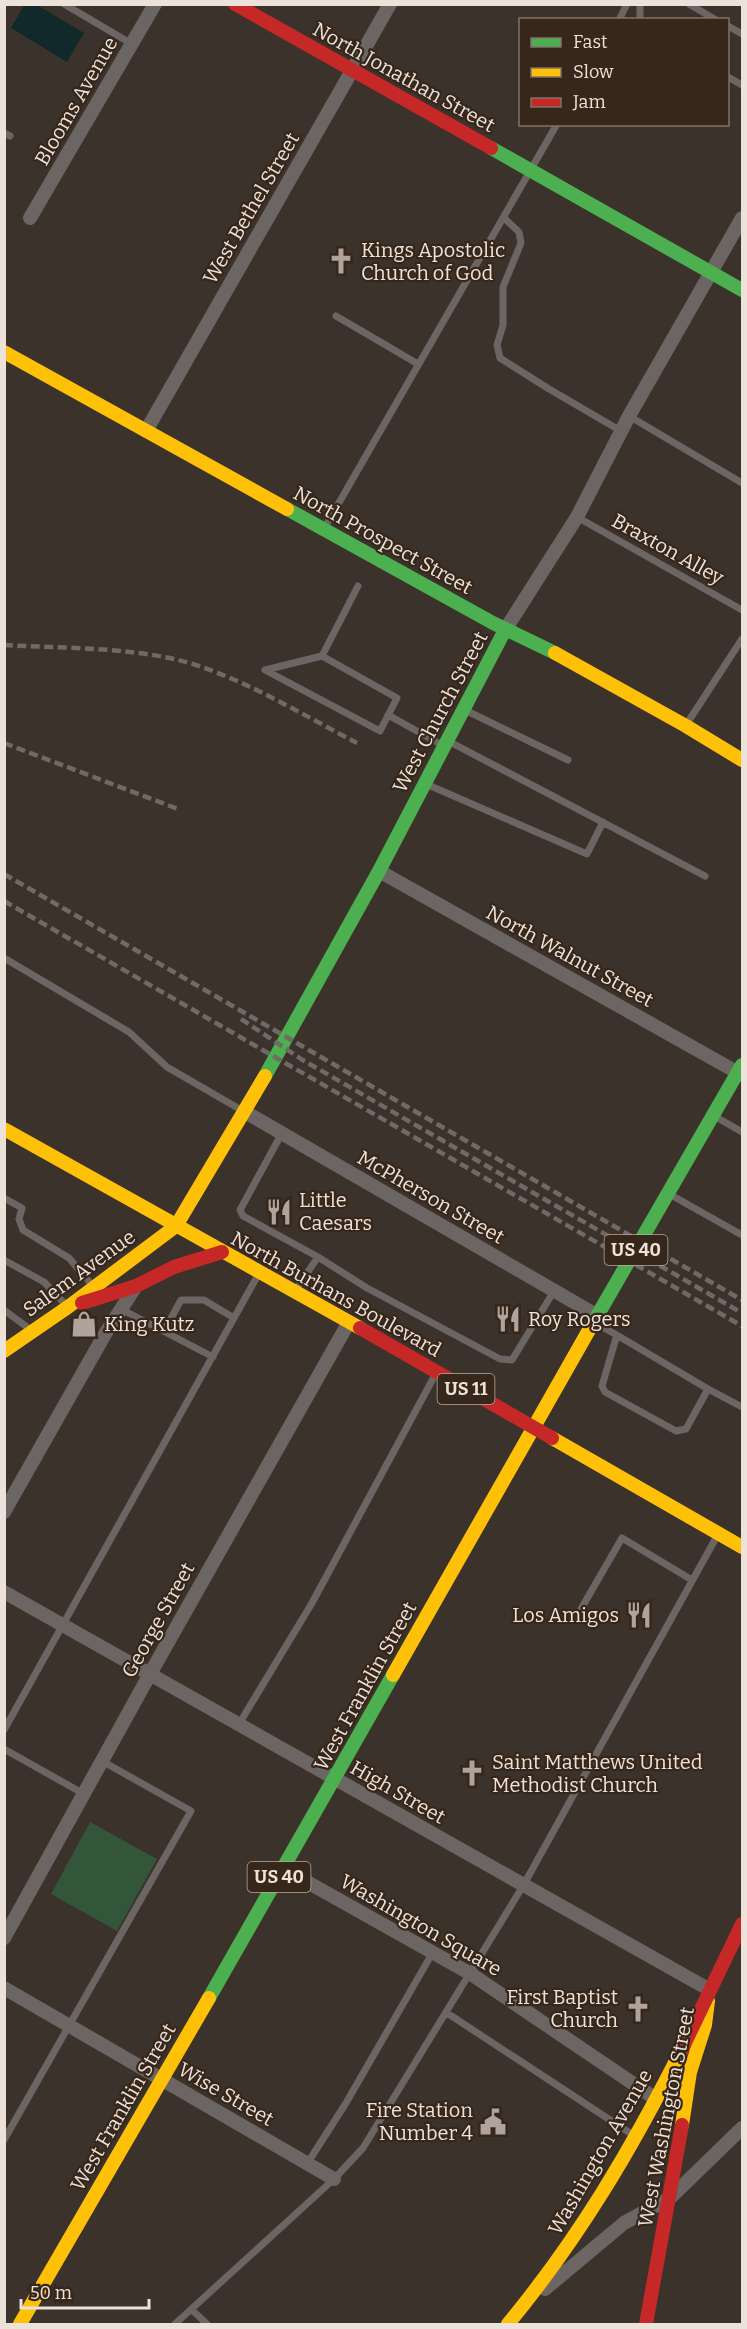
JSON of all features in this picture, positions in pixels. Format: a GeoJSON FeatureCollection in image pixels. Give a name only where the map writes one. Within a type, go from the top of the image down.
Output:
{"type":"FeatureCollection","features":[{"type":"Feature","properties":{"kind":"main road","name":"North Jonathan Street"},"geometry":{"type":"LineString","coordinates":[[235,4],[742,290]]}},
{"type":"Feature","properties":{"kind":"main road","name":"North Prospect Street"},"geometry":{"type":"LineString","coordinates":[[4,352],[505,630],[541,645],[742,760]]}},
{"type":"Feature","properties":{"kind":"main road","name":"West Church Street"},"geometry":{"type":"LineString","coordinates":[[176,1226],[245,1112],[379,871],[505,630]]}},
{"type":"Feature","properties":{"kind":"main road","name":"West Franklin Street"},"geometry":{"type":"LineString","coordinates":[[20,2325],[284,1869],[533,1427],[741,1071]]}},
{"type":"Feature","properties":{"kind":"main road","name":"North Burhans Boulevard"},"geometry":{"type":"LineString","coordinates":[[4,1129],[62,1164],[349,1322],[742,1547]]}},
{"type":"Feature","properties":{"kind":"main road","name":"Salem Avenue"},"geometry":{"type":"LineString","coordinates":[[4,1351],[68,1307],[176,1226]]}},
{"type":"Feature","properties":{"kind":"main road"},"geometry":{"type":"LineString","coordinates":[[68,1307],[135,1286],[174,1267],[222,1252]]}},
{"type":"Feature","properties":{"kind":"main road","name":"West Washington Street"},"geometry":{"type":"LineString","coordinates":[[646,2325],[670,2198],[690,2072],[705,2025],[710,1990],[742,1924]]}},
{"type":"Feature","properties":{"kind":"main road","name":"Washington Avenue"},"geometry":{"type":"LineString","coordinates":[[508,2325],[565,2253],[606,2190],[656,2099],[710,1990]]}},
{"type":"Feature","properties":{"kind":"street","name":"Blooms Avenue"},"geometry":{"type":"LineString","coordinates":[[30,218],[155,4]]}},
{"type":"Feature","properties":{"kind":"street","name":"West Bethel Street"},"geometry":{"type":"LineString","coordinates":[[146,431],[390,4]]}},
{"type":"Feature","properties":{"kind":"street","name":"West Church Street"},"geometry":{"type":"LineString","coordinates":[[505,630],[577,517],[629,416],[742,218]]}},
{"type":"Feature","properties":{"kind":"street","name":"North Walnut Street"},"geometry":{"type":"LineString","coordinates":[[379,871],[741,1071]]}},
{"type":"Feature","properties":{"kind":"street","name":"McPherson Street"},"geometry":{"type":"LineString","coordinates":[[245,1112],[554,1291],[596,1319]]}},
{"type":"Feature","properties":{"kind":"street"},"geometry":{"type":"LineString","coordinates":[[4,1512],[135,1286]]}},
{"type":"Feature","properties":{"kind":"street","name":"George Street"},"geometry":{"type":"LineString","coordinates":[[4,1938],[349,1322]]}},
{"type":"Feature","properties":{"kind":"street","name":"High Street"},"geometry":{"type":"LineString","coordinates":[[4,1592],[710,1990]]}},
{"type":"Feature","properties":{"kind":"street","name":"Washington Square"},"geometry":{"type":"LineString","coordinates":[[284,1869],[471,1974],[656,2099]]}},
{"type":"Feature","properties":{"kind":"street","name":"Wise Street"},"geometry":{"type":"LineString","coordinates":[[4,1988],[334,2179]]}},
{"type":"Feature","properties":{"kind":"street"},"geometry":{"type":"LineString","coordinates":[[525,2306],[624,2223],[670,2198],[742,2128]]}},
{"type":"Feature","properties":{"kind":"lane"},"geometry":{"type":"LineString","coordinates":[[64,4],[132,44]]}},
{"type":"Feature","properties":{"kind":"lane"},"geometry":{"type":"LineString","coordinates":[[620,18],[627,4]]}},
{"type":"Feature","properties":{"kind":"lane"},"geometry":{"type":"LineString","coordinates":[[689,4],[713,18]]}},
{"type":"Feature","properties":{"kind":"lane"},"geometry":{"type":"LineString","coordinates":[[729,78],[742,86]]}},
{"type":"Feature","properties":{"kind":"lane"},"geometry":{"type":"LineString","coordinates":[[323,530],[556,126]]}},
{"type":"Feature","properties":{"kind":"lane"},"geometry":{"type":"LineString","coordinates":[[504,218],[519,232],[521,243],[503,287],[503,325],[497,345],[500,358],[621,431]]}},
{"type":"Feature","properties":{"kind":"lane"},"geometry":{"type":"LineString","coordinates":[[336,316],[418,364]]}},
{"type":"Feature","properties":{"kind":"lane"},"geometry":{"type":"LineString","coordinates":[[629,416],[742,483]]}},
{"type":"Feature","properties":{"kind":"lane","name":"Braxton Alley"},"geometry":{"type":"LineString","coordinates":[[577,517],[742,610]]}},
{"type":"Feature","properties":{"kind":"lane"},"geometry":{"type":"LineString","coordinates":[[322,656],[358,586]]}},
{"type":"Feature","properties":{"kind":"lane"},"geometry":{"type":"LineString","coordinates":[[686,726],[742,639]]}},
{"type":"Feature","properties":{"kind":"lane"},"geometry":{"type":"LineString","coordinates":[[322,656],[397,698],[388,715],[380,731],[265,670],[322,656]]}},
{"type":"Feature","properties":{"kind":"lane"},"geometry":{"type":"LineString","coordinates":[[463,709],[568,760]]}},
{"type":"Feature","properties":{"kind":"lane"},"geometry":{"type":"LineString","coordinates":[[388,715],[603,822],[705,876]]}},
{"type":"Feature","properties":{"kind":"lane"},"geometry":{"type":"LineString","coordinates":[[425,783],[587,854],[603,822]]}},
{"type":"Feature","properties":{"kind":"lane"},"geometry":{"type":"LineString","coordinates":[[4,958],[129,1032],[166,1067],[245,1112]]}},
{"type":"Feature","properties":{"kind":"lane"},"geometry":{"type":"LineString","coordinates":[[713,1116],[742,1132]]}},
{"type":"Feature","properties":{"kind":"lane"},"geometry":{"type":"LineString","coordinates":[[282,1133],[240,1210],[243,1216],[318,1257],[367,1288],[500,1359],[512,1360],[554,1291]]}},
{"type":"Feature","properties":{"kind":"lane"},"geometry":{"type":"LineString","coordinates":[[669,1193],[742,1235]]}},
{"type":"Feature","properties":{"kind":"lane"},"geometry":{"type":"LineString","coordinates":[[4,1198],[22,1208],[18,1219],[23,1230],[69,1258],[93,1288]]}},
{"type":"Feature","properties":{"kind":"lane"},"geometry":{"type":"LineString","coordinates":[[294,1292],[318,1257]]}},
{"type":"Feature","properties":{"kind":"lane"},"geometry":{"type":"LineString","coordinates":[[4,1260],[44,1282],[68,1307]]}},
{"type":"Feature","properties":{"kind":"lane"},"geometry":{"type":"LineString","coordinates":[[4,1730],[259,1273]]}},
{"type":"Feature","properties":{"kind":"lane"},"geometry":{"type":"LineString","coordinates":[[165,1331],[181,1300],[204,1300],[234,1318]]}},
{"type":"Feature","properties":{"kind":"lane"},"geometry":{"type":"LineString","coordinates":[[121,1309],[213,1357]]}},
{"type":"Feature","properties":{"kind":"lane"},"geometry":{"type":"LineString","coordinates":[[4,1310],[33,1331]]}},
{"type":"Feature","properties":{"kind":"lane"},"geometry":{"type":"LineString","coordinates":[[596,1319],[615,1334],[742,1407]]}},
{"type":"Feature","properties":{"kind":"lane"},"geometry":{"type":"LineString","coordinates":[[615,1334],[616,1343],[602,1386],[605,1392],[676,1431],[686,1429],[708,1389]]}},
{"type":"Feature","properties":{"kind":"lane"},"geometry":{"type":"LineString","coordinates":[[239,1724],[312,1603],[437,1372]]}},
{"type":"Feature","properties":{"kind":"lane"},"geometry":{"type":"LineString","coordinates":[[175,2325],[334,2179],[363,2148],[523,1886],[718,1533]]}},
{"type":"Feature","properties":{"kind":"lane"},"geometry":{"type":"LineString","coordinates":[[581,1609],[622,1538],[692,1580]]}},
{"type":"Feature","properties":{"kind":"lane"},"geometry":{"type":"LineString","coordinates":[[4,1749],[84,1794]]}},
{"type":"Feature","properties":{"kind":"lane"},"geometry":{"type":"LineString","coordinates":[[4,2140],[191,1811],[102,1761]]}},
{"type":"Feature","properties":{"kind":"lane"},"geometry":{"type":"LineString","coordinates":[[307,2164],[346,2103],[433,1952]]}},
{"type":"Feature","properties":{"kind":"lane"},"geometry":{"type":"LineString","coordinates":[[447,2013],[635,2136]]}},
{"type":"Feature","properties":{"kind":"lane"},"geometry":{"type":"LineString","coordinates":[[192,2310],[207,2325]]}},
{"type":"Feature","properties":{"kind":"green space"},"geometry":{"type":"Polygon","coordinates":[[[90,1822],[157,1859],[117,1931],[51,1894],[90,1822]]]}},
{"type":"Feature","properties":{"kind":"water"},"geometry":{"type":"Polygon","coordinates":[[[25,4],[37,5],[84,33],[67,62],[11,28],[25,4]]]}},
{"type":"Feature","properties":{"kind":"railway"},"geometry":{"type":"LineString","coordinates":[[4,645],[111,650],[153,655],[197,665],[244,684],[357,743]]}},
{"type":"Feature","properties":{"kind":"railway"},"geometry":{"type":"LineString","coordinates":[[4,743],[178,809]]}},
{"type":"Feature","properties":{"kind":"railway"},"geometry":{"type":"LineString","coordinates":[[4,874],[742,1300]]}},
{"type":"Feature","properties":{"kind":"railway"},"geometry":{"type":"LineString","coordinates":[[4,901],[742,1326]]}},
{"type":"Feature","properties":{"kind":"railway"},"geometry":{"type":"LineString","coordinates":[[241,1019],[301,1059],[742,1313]]}},
{"type":"Feature","properties":{"kind":"traffic: fast"},"geometry":{"type":"LineString","coordinates":[[491,148],[742,290]]}},
{"type":"Feature","properties":{"kind":"traffic: fast"},"geometry":{"type":"LineString","coordinates":[[287,509],[493,623],[555,653]]}},
{"type":"Feature","properties":{"kind":"traffic: fast"},"geometry":{"type":"LineString","coordinates":[[265,1076],[379,871],[505,630]]}},
{"type":"Feature","properties":{"kind":"traffic: fast"},"geometry":{"type":"LineString","coordinates":[[589,1330],[742,1065]]}},
{"type":"Feature","properties":{"kind":"traffic: fast"},"geometry":{"type":"LineString","coordinates":[[209,1998],[393,1675]]}},
{"type":"Feature","properties":{"kind":"traffic: slow"},"geometry":{"type":"LineString","coordinates":[[4,352],[287,509]]}},
{"type":"Feature","properties":{"kind":"traffic: slow"},"geometry":{"type":"LineString","coordinates":[[555,653],[742,760]]}},
{"type":"Feature","properties":{"kind":"traffic: slow"},"geometry":{"type":"LineString","coordinates":[[4,1351],[68,1307],[176,1226],[265,1076]]}},
{"type":"Feature","properties":{"kind":"traffic: slow"},"geometry":{"type":"LineString","coordinates":[[4,1129],[360,1328]]}},
{"type":"Feature","properties":{"kind":"traffic: slow"},"geometry":{"type":"LineString","coordinates":[[393,1675],[589,1330]]}},
{"type":"Feature","properties":{"kind":"traffic: slow"},"geometry":{"type":"LineString","coordinates":[[552,1438],[742,1547]]}},
{"type":"Feature","properties":{"kind":"traffic: slow"},"geometry":{"type":"LineString","coordinates":[[20,2324],[209,1998]]}},
{"type":"Feature","properties":{"kind":"traffic: slow"},"geometry":{"type":"LineString","coordinates":[[682,2125],[690,2072],[705,2025],[708,2001]]}},
{"type":"Feature","properties":{"kind":"traffic: slow"},"geometry":{"type":"LineString","coordinates":[[508,2324],[581,2226],[623,2158],[681,2051]]}},
{"type":"Feature","properties":{"kind":"traffic: jam"},"geometry":{"type":"LineString","coordinates":[[235,4],[491,148]]}},
{"type":"Feature","properties":{"kind":"traffic: jam"},"geometry":{"type":"LineString","coordinates":[[82,1303],[136,1286],[174,1267],[222,1252]]}},
{"type":"Feature","properties":{"kind":"traffic: jam"},"geometry":{"type":"LineString","coordinates":[[360,1328],[552,1438]]}},
{"type":"Feature","properties":{"kind":"traffic: jam"},"geometry":{"type":"LineString","coordinates":[[681,2051],[742,1924]]}},
{"type":"Feature","properties":{"kind":"traffic: jam"},"geometry":{"type":"LineString","coordinates":[[646,2324],[682,2125]]}},
{"type":"Feature","properties":{"kind":"place","name":"Kings Apostolic Church of God"},"geometry":{"type":"Point","coordinates":[341,261]}},
{"type":"Feature","properties":{"kind":"place","name":"Little Caesars"},"geometry":{"type":"Point","coordinates":[279,1212]}},
{"type":"Feature","properties":{"kind":"place","name":"Roy Rogers"},"geometry":{"type":"Point","coordinates":[508,1319]}},
{"type":"Feature","properties":{"kind":"place","name":"King Kutz"},"geometry":{"type":"Point","coordinates":[84,1324]}},
{"type":"Feature","properties":{"kind":"place","name":"Los Amigos"},"geometry":{"type":"Point","coordinates":[639,1615]}},
{"type":"Feature","properties":{"kind":"place","name":"Saint Matthews United Methodist Church"},"geometry":{"type":"Point","coordinates":[472,1773]}},
{"type":"Feature","properties":{"kind":"place","name":"First Baptist Church"},"geometry":{"type":"Point","coordinates":[638,2009]}},
{"type":"Feature","properties":{"kind":"place","name":"Fire Station Number 4"},"geometry":{"type":"Point","coordinates":[493,2122]}}]}
